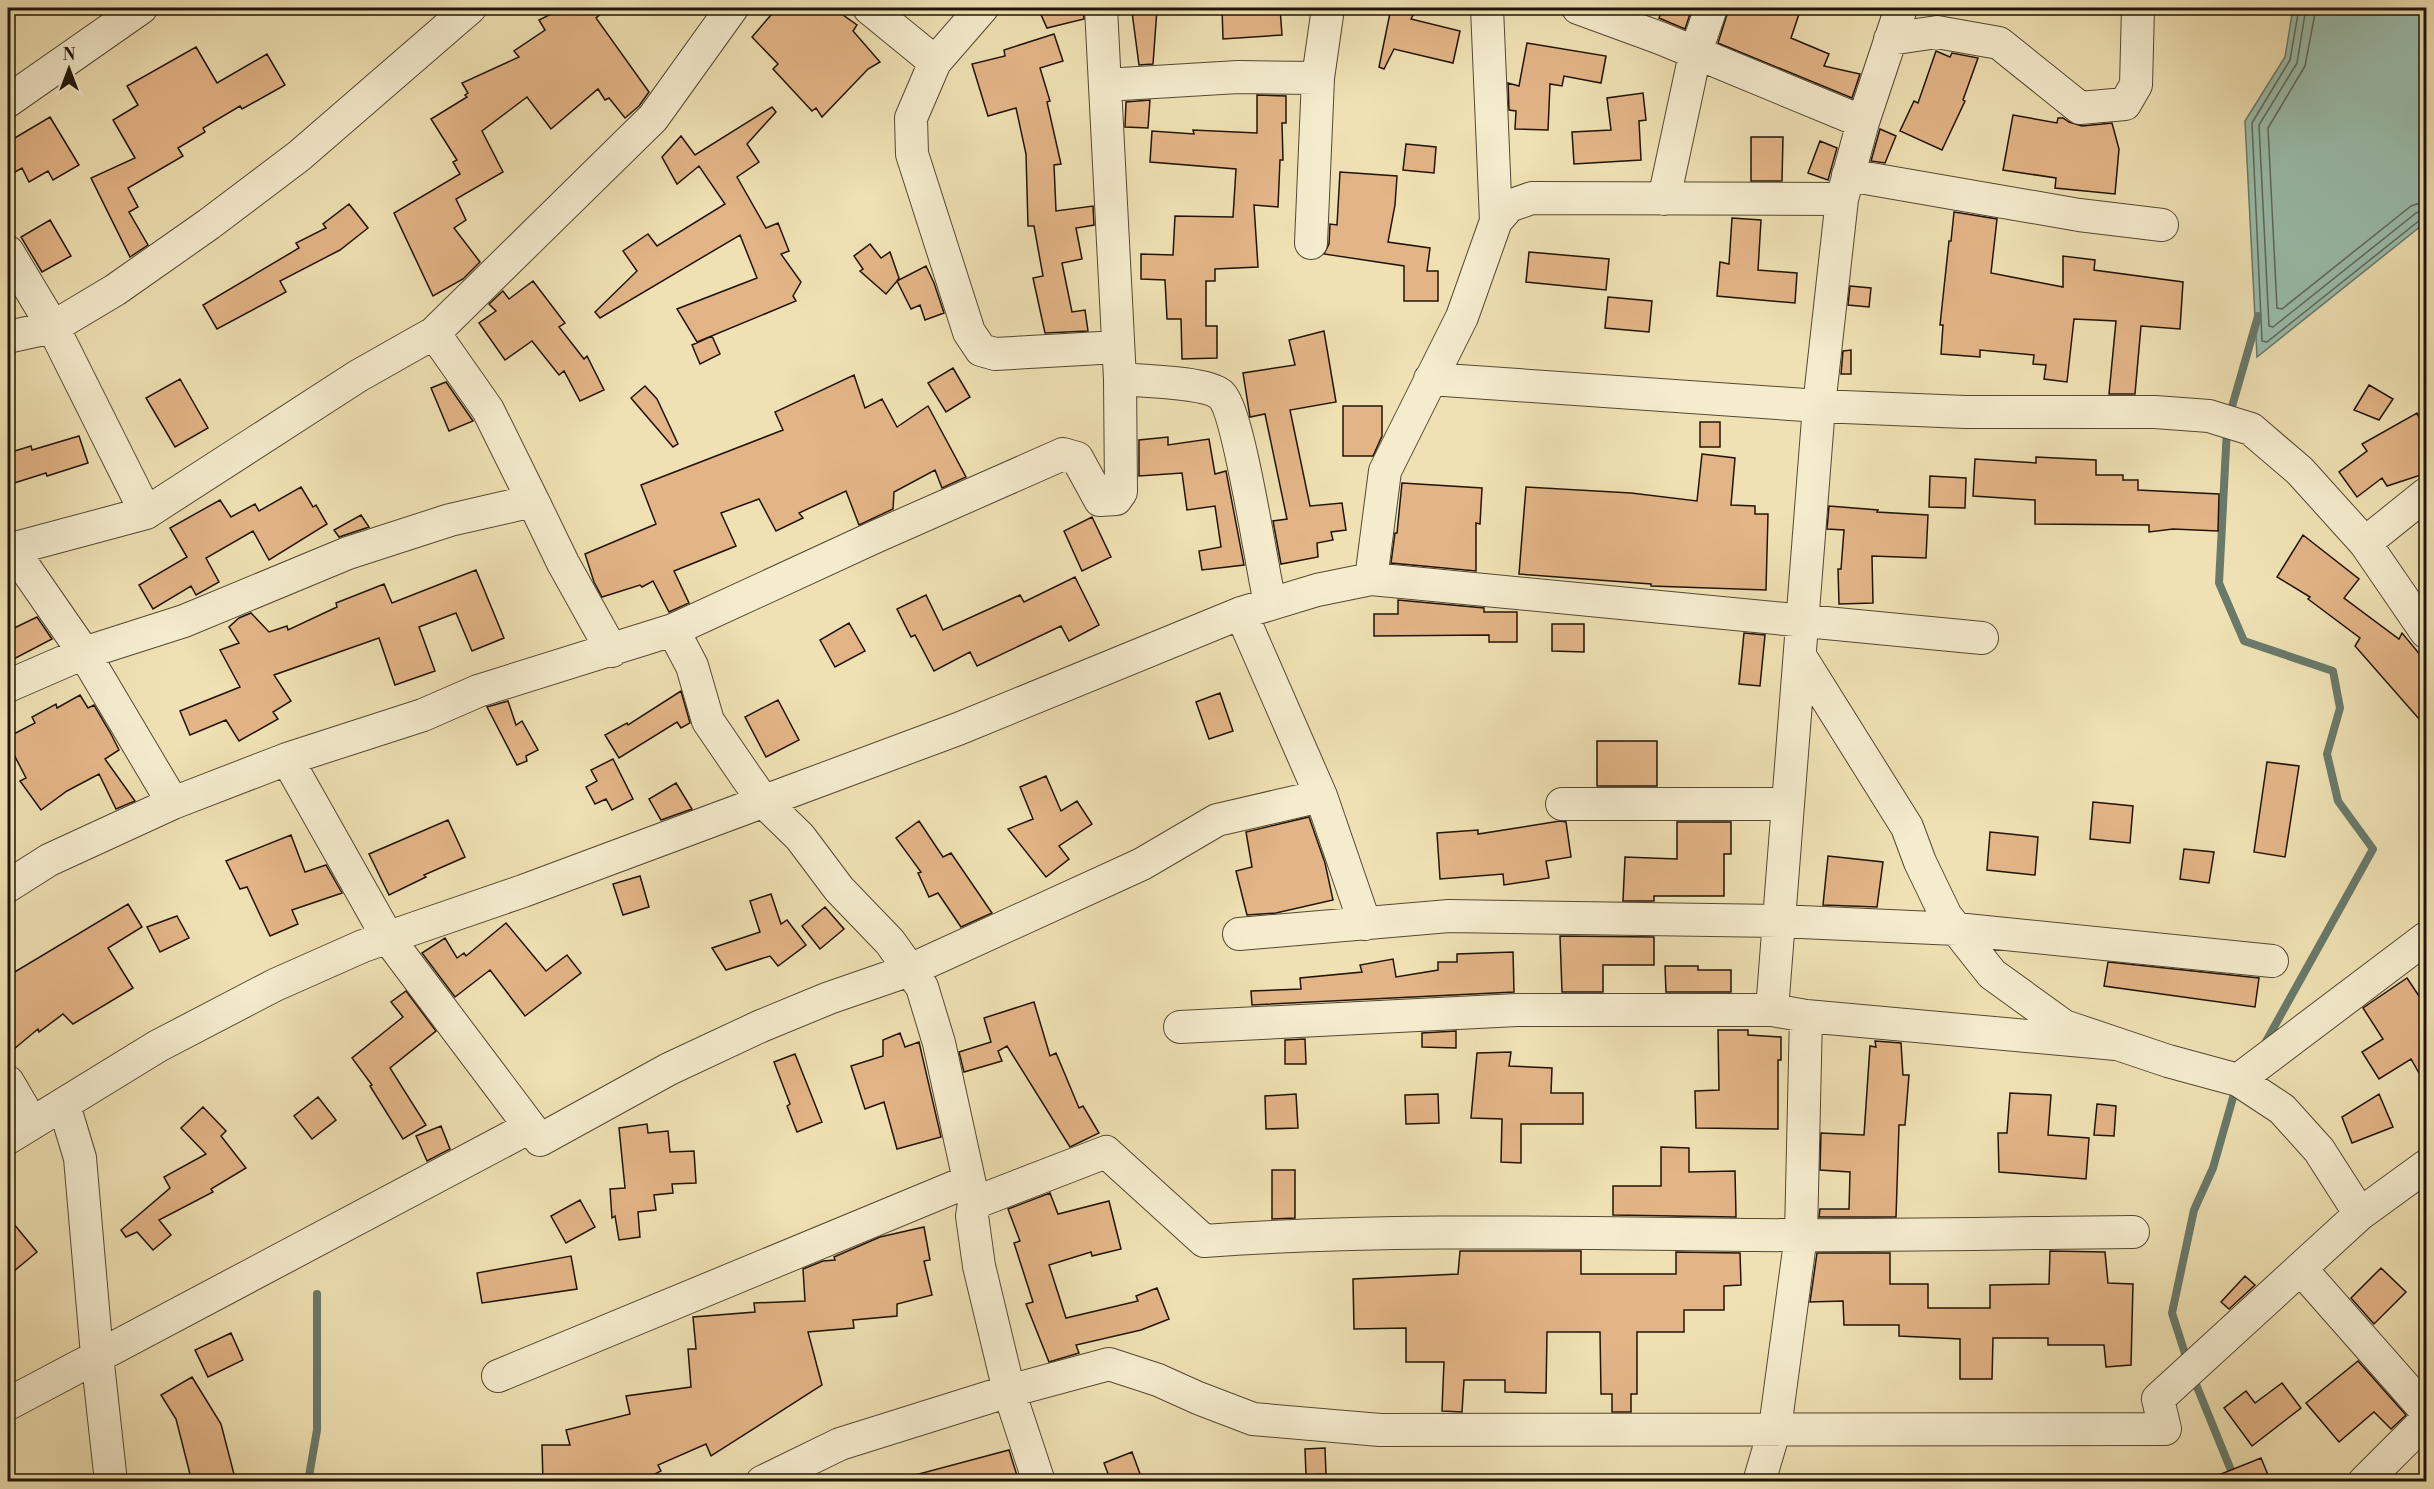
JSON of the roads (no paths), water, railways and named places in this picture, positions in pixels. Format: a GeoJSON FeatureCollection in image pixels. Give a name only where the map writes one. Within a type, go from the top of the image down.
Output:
{"type":"FeatureCollection","features":[{"type":"Feature","properties":{"kind":"street"},"geometry":{"type":"LineString","coordinates":[[8,101],[141,8]]}},
{"type":"Feature","properties":{"kind":"street"},"geometry":{"type":"LineString","coordinates":[[8,337],[53,327],[115,290],[299,156],[470,8]]}},
{"type":"Feature","properties":{"kind":"street"},"geometry":{"type":"LineString","coordinates":[[173,803],[84,653],[10,550],[146,513],[358,376],[434,333],[653,118],[732,8]]}},
{"type":"Feature","properties":{"kind":"street"},"geometry":{"type":"LineString","coordinates":[[869,8],[935,62]]}},
{"type":"Feature","properties":{"kind":"street"},"geometry":{"type":"LineString","coordinates":[[982,8],[935,62],[911,118],[912,154],[969,332],[981,350],[995,354],[1118,347]]}},
{"type":"Feature","properties":{"kind":"street"},"geometry":{"type":"LineString","coordinates":[[8,886],[49,860],[173,803],[287,759],[423,715],[489,688],[673,630],[1063,454],[1077,458],[1100,500],[1116,499],[1121,492],[1120,379],[1101,8]]}},
{"type":"Feature","properties":{"kind":"street"},"geometry":{"type":"LineString","coordinates":[[1311,243],[1318,78],[1328,8]]}},
{"type":"Feature","properties":{"kind":"street"},"geometry":{"type":"LineString","coordinates":[[1486,8],[1496,221]]}},
{"type":"Feature","properties":{"kind":"street"},"geometry":{"type":"LineString","coordinates":[[1578,8],[1863,122]]}},
{"type":"Feature","properties":{"kind":"street"},"geometry":{"type":"LineString","coordinates":[[1664,199],[1695,54],[1711,8]]}},
{"type":"Feature","properties":{"kind":"street"},"geometry":{"type":"LineString","coordinates":[[1772,1010],[1820,406],[1845,187],[1863,122],[1901,8]]}},
{"type":"Feature","properties":{"kind":"street"},"geometry":{"type":"LineString","coordinates":[[1890,39],[1937,32],[1999,43],[2080,108],[2125,104],[2136,85],[2138,8]]}},
{"type":"Feature","properties":{"kind":"street"},"geometry":{"type":"LineString","coordinates":[[1105,85],[1238,77],[1318,78]]}},
{"type":"Feature","properties":{"kind":"street"},"geometry":{"type":"LineString","coordinates":[[1371,579],[1385,471],[1462,317],[1496,221],[1509,206],[1532,198],[1664,199],[1845,187],[2162,225]]}},
{"type":"Feature","properties":{"kind":"street"},"geometry":{"type":"LineString","coordinates":[[8,252],[53,327],[146,513]]}},
{"type":"Feature","properties":{"kind":"street"},"geometry":{"type":"LineString","coordinates":[[434,333],[488,410],[563,563],[612,651]]}},
{"type":"Feature","properties":{"kind":"street"},"geometry":{"type":"LineString","coordinates":[[1120,379],[1196,386],[1219,393],[1229,406],[1244,466],[1256,608],[1365,924]]}},
{"type":"Feature","properties":{"kind":"street"},"geometry":{"type":"LineString","coordinates":[[1430,379],[1820,406],[1965,412],[2155,412],[2209,416],[2251,429],[2300,471],[2365,543],[2427,632]]}},
{"type":"Feature","properties":{"kind":"street"},"geometry":{"type":"LineString","coordinates":[[2365,543],[2427,494]]}},
{"type":"Feature","properties":{"kind":"street"},"geometry":{"type":"LineString","coordinates":[[8,686],[84,653],[184,621],[348,553],[450,520],[533,501]]}},
{"type":"Feature","properties":{"kind":"street"},"geometry":{"type":"LineString","coordinates":[[8,1082],[20,1131],[189,1029],[274,985],[363,946],[523,891],[958,729],[1256,608],[1371,579],[1982,638]]}},
{"type":"Feature","properties":{"kind":"street"},"geometry":{"type":"LineString","coordinates":[[673,630],[692,666],[708,721],[764,802],[800,837],[839,889],[890,942],[922,987],[935,1032],[972,1192],[972,1216],[979,1266],[1009,1391],[1039,1482]]}},
{"type":"Feature","properties":{"kind":"street"},"geometry":{"type":"LineString","coordinates":[[1800,656],[1907,827],[1920,862],[1946,915],[1992,974],[2064,1026],[2238,1080],[2282,1109],[2319,1150],[2360,1214]]}},
{"type":"Feature","properties":{"kind":"street"},"geometry":{"type":"LineString","coordinates":[[287,759],[388,938],[540,1140],[669,1069],[761,1026],[829,998],[910,970],[1142,864],[1217,820],[1321,796]]}},
{"type":"Feature","properties":{"kind":"street"},"geometry":{"type":"LineString","coordinates":[[1562,804],[1788,804]]}},
{"type":"Feature","properties":{"kind":"street"},"geometry":{"type":"LineString","coordinates":[[1239,934],[1449,916],[1779,921],[1956,929],[2272,961]]}},
{"type":"Feature","properties":{"kind":"street"},"geometry":{"type":"LineString","coordinates":[[2238,1080],[2427,938]]}},
{"type":"Feature","properties":{"kind":"street"},"geometry":{"type":"LineString","coordinates":[[1180,1027],[1517,1010],[1772,1010],[1806,1016],[2116,1044]]}},
{"type":"Feature","properties":{"kind":"street"},"geometry":{"type":"LineString","coordinates":[[1759,1482],[1775,1428],[1801,1235],[1806,1016]]}},
{"type":"Feature","properties":{"kind":"street"},"geometry":{"type":"LineString","coordinates":[[64,1105],[80,1158],[97,1355],[111,1482]]}},
{"type":"Feature","properties":{"kind":"street"},"geometry":{"type":"LineString","coordinates":[[8,1404],[530,1127]]}},
{"type":"Feature","properties":{"kind":"street"},"geometry":{"type":"LineString","coordinates":[[498,1376],[972,1192],[1106,1152],[1204,1241],[1301,1234],[1469,1232],[1801,1235],[2133,1233]]}},
{"type":"Feature","properties":{"kind":"street"},"geometry":{"type":"LineString","coordinates":[[762,1482],[840,1444],[1009,1391],[1109,1364],[1158,1380],[1252,1419],[1380,1430],[2164,1429],[2158,1400],[2360,1214],[2427,1166]]}},
{"type":"Feature","properties":{"kind":"street"},"geometry":{"type":"LineString","coordinates":[[2301,1269],[2427,1411]]}},
{"type":"Feature","properties":{"kind":"street"},"geometry":{"type":"LineString","coordinates":[[2364,1482],[2427,1420]]}},
{"type":"Feature","properties":{"kind":"water"},"geometry":{"type":"Polygon","coordinates":[[[2293,8],[2426,8],[2426,222],[2257,357],[2245,121],[2285,57],[2293,8]]]}},
{"type":"Feature","properties":{"kind":"waterway"},"geometry":{"type":"LineString","coordinates":[[2229,417],[2258,316]]}},
{"type":"Feature","properties":{"kind":"waterway"},"geometry":{"type":"LineString","coordinates":[[2227,428],[2219,583],[2244,641],[2333,671],[2340,708],[2327,754],[2338,801],[2373,849],[2264,1045]]}},
{"type":"Feature","properties":{"kind":"waterway"},"geometry":{"type":"LineString","coordinates":[[2188,1363],[2172,1313],[2194,1210],[2213,1168],[2236,1087]]}},
{"type":"Feature","properties":{"kind":"waterway"},"geometry":{"type":"LineString","coordinates":[[308,1482],[317,1430],[317,1294]]}},
{"type":"Feature","properties":{"kind":"waterway"},"geometry":{"type":"LineString","coordinates":[[2193,1377],[2235,1480]]}}]}
